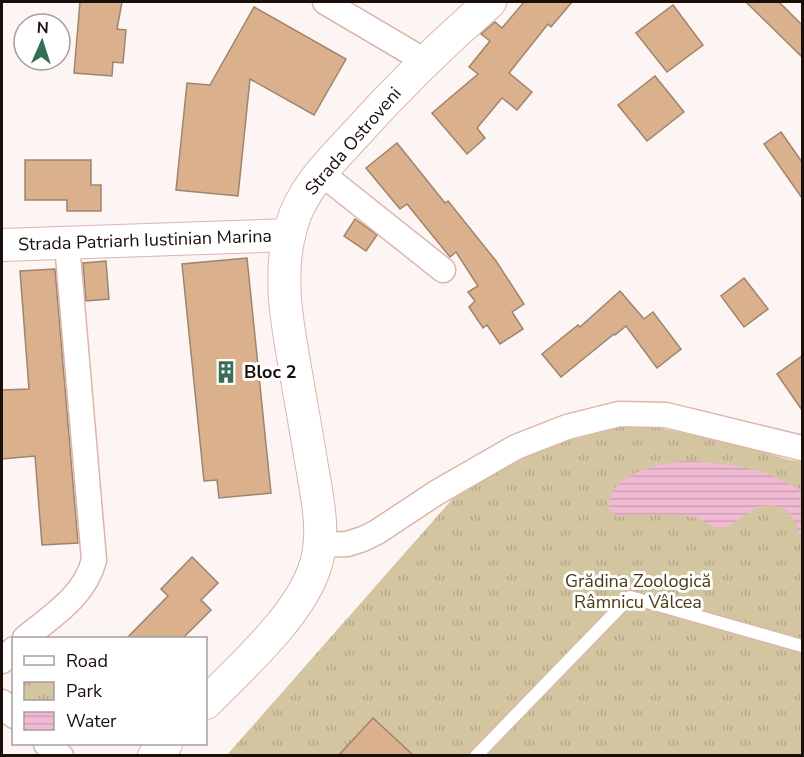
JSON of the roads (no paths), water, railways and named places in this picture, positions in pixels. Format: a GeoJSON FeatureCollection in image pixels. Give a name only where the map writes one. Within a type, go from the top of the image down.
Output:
{"type":"FeatureCollection","features":[{"type":"Feature","properties":{"kind":"street"},"geometry":{"type":"LineString","coordinates":[[325,2],[425,61]]}},
{"type":"Feature","properties":{"kind":"street","name":"Strada Ostroveni"},"geometry":{"type":"LineString","coordinates":[[207,702],[258,650],[302,596],[314,570],[320,545],[316,488],[285,302],[284,271],[289,235],[302,200],[321,173],[394,91],[490,2]]}},
{"type":"Feature","properties":{"kind":"street"},"geometry":{"type":"LineString","coordinates":[[321,173],[443,270]]}},
{"type":"Feature","properties":{"kind":"street","name":"Strada Patriarh Iustinian Marina"},"geometry":{"type":"LineString","coordinates":[[2,245],[289,235]]}},
{"type":"Feature","properties":{"kind":"street"},"geometry":{"type":"LineString","coordinates":[[27,637],[78,594],[90,576],[94,560],[68,244]]}},
{"type":"Feature","properties":{"kind":"street"},"geometry":{"type":"LineString","coordinates":[[320,545],[347,544],[363,539],[436,493],[516,447],[567,427],[620,414],[666,415],[802,448]]}},
{"type":"Feature","properties":{"kind":"street"},"geometry":{"type":"LineString","coordinates":[[2,702],[5,709],[12,714]]}},
{"type":"Feature","properties":{"kind":"street"},"geometry":{"type":"LineString","coordinates":[[47,745],[61,756]]}},
{"type":"Feature","properties":{"kind":"street"},"geometry":{"type":"LineString","coordinates":[[154,756],[165,745]]}},
{"type":"Feature","properties":{"kind":"lane"},"geometry":{"type":"LineString","coordinates":[[476,756],[630,597],[802,646]]}},
{"type":"Feature","properties":{"kind":"water"},"geometry":{"type":"Polygon","coordinates":[[[687,460],[738,466],[766,473],[802,490],[802,545],[796,523],[787,510],[773,505],[759,506],[729,526],[719,528],[698,518],[680,515],[618,516],[609,510],[610,497],[625,479],[649,468],[687,460]]]}},
{"type":"Feature","properties":{"kind":"place","name":"Bloc 2"},"geometry":{"type":"Point","coordinates":[226,372]}},
{"type":"Feature","properties":{"kind":"park label","name":"Grădina Zoologică Râmnicu Vâlcea"},"geometry":{"type":"Point","coordinates":[638,591]}}]}
